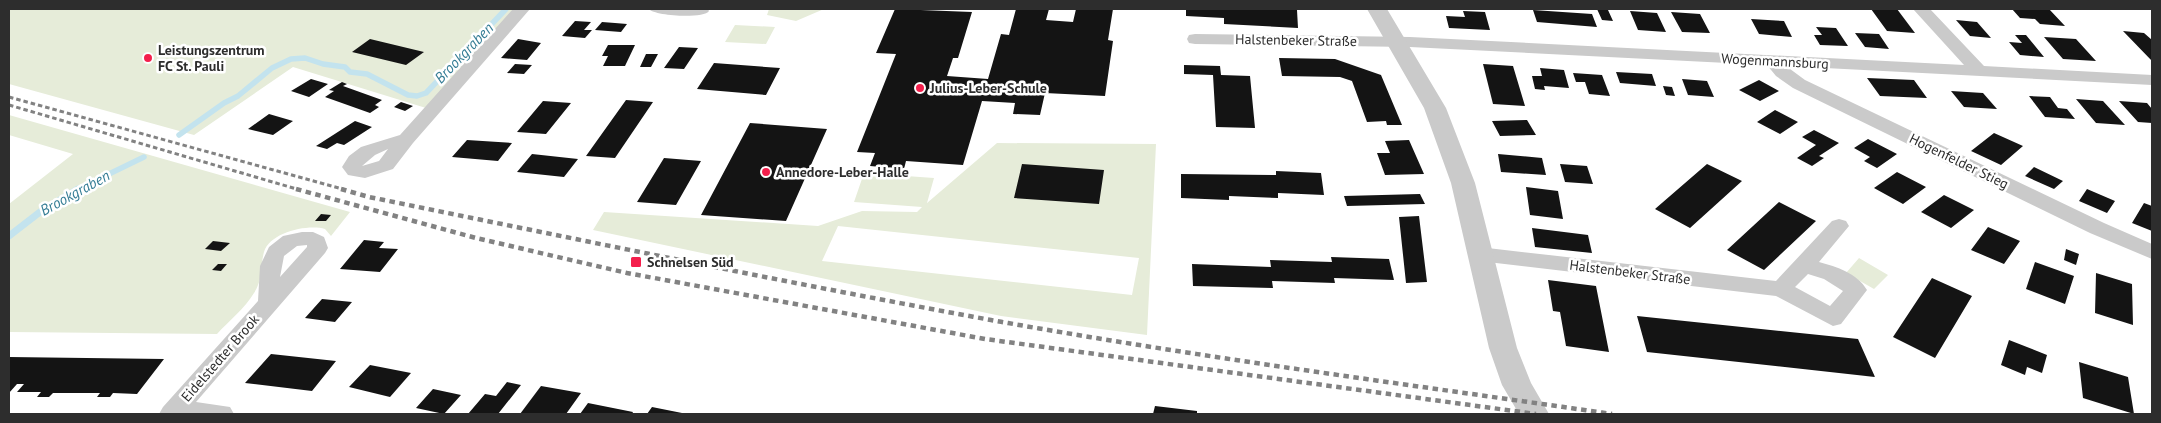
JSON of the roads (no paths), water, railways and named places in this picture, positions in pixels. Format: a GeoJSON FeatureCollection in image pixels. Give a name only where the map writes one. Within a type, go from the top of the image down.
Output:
{"type":"FeatureCollection","features":[{"type":"Feature","properties":{"kind":"street"},"geometry":{"type":"LineString","coordinates":[[406,138],[522,9]]}},
{"type":"Feature","properties":{"kind":"street"},"geometry":{"type":"LineString","coordinates":[[657,9],[701,11]]}},
{"type":"Feature","properties":{"kind":"street"},"geometry":{"type":"LineString","coordinates":[[1377,9],[1438,118],[1463,183],[1502,348],[1517,384],[1534,414]]}},
{"type":"Feature","properties":{"kind":"street"},"geometry":{"type":"LineString","coordinates":[[1921,9],[1979,71]]}},
{"type":"Feature","properties":{"kind":"street","name":"Halstenbeker Straße"},"geometry":{"type":"LineString","coordinates":[[1195,39],[1397,42]]}},
{"type":"Feature","properties":{"kind":"street","name":"Wogenmannsburg"},"geometry":{"type":"LineString","coordinates":[[1397,42],[2152,80]]}},
{"type":"Feature","properties":{"kind":"street","name":"Hogenfelder Stieg"},"geometry":{"type":"LineString","coordinates":[[1772,61],[1782,72],[1799,84],[2097,228],[2152,252]]}},
{"type":"Feature","properties":{"kind":"street"},"geometry":{"type":"LineString","coordinates":[[1781,289],[1839,226]]}},
{"type":"Feature","properties":{"kind":"street","name":"Halstenbeker Straße"},"geometry":{"type":"LineString","coordinates":[[1479,254],[1781,289],[1833,318],[1856,290],[1843,278],[1825,270],[1804,266]]}},
{"type":"Feature","properties":{"kind":"street","name":"Eidelstedter Brook"},"geometry":{"type":"LineString","coordinates":[[173,413],[269,301]]}},
{"type":"Feature","properties":{"kind":"street"},"geometry":{"type":"LineString","coordinates":[[173,413],[205,411],[222,414]]}},
{"type":"Feature","properties":{"kind":"waterway","name":"Brookgraben"},"geometry":{"type":"LineString","coordinates":[[179,135],[224,103],[238,96],[272,68],[291,59],[305,58],[323,64],[345,67],[350,72],[367,74],[408,95],[417,96],[426,93],[506,9]]}},
{"type":"Feature","properties":{"kind":"waterway","name":"Brookgraben"},"geometry":{"type":"LineString","coordinates":[[78,189],[144,157]]}},
{"type":"Feature","properties":{"kind":"waterway","name":"Brookgraben"},"geometry":{"type":"LineString","coordinates":[[9,236],[40,212],[78,189]]}},
{"type":"Feature","properties":{"kind":"railway"},"geometry":{"type":"LineString","coordinates":[[9,97],[346,190]]}},
{"type":"Feature","properties":{"kind":"railway"},"geometry":{"type":"LineString","coordinates":[[9,105],[300,190]]}},
{"type":"Feature","properties":{"kind":"railway"},"geometry":{"type":"LineString","coordinates":[[296,189],[476,238],[627,273],[985,339],[1536,414]]}},
{"type":"Feature","properties":{"kind":"railway"},"geometry":{"type":"LineString","coordinates":[[341,189],[369,197],[835,291],[991,320],[1223,358],[1612,414]]}},
{"type":"Feature","properties":{"kind":"place","name":"Leistungszentrum FC St. Pauli"},"geometry":{"type":"Point","coordinates":[148,58]}},
{"type":"Feature","properties":{"kind":"place","name":"Julius-Leber-Schule"},"geometry":{"type":"Point","coordinates":[920,88]}},
{"type":"Feature","properties":{"kind":"place","name":"Annedore-Leber-Halle"},"geometry":{"type":"Point","coordinates":[766,172]}},
{"type":"Feature","properties":{"kind":"place","name":"Schnelsen Süd"},"geometry":{"type":"Point","coordinates":[636,262]}}]}
